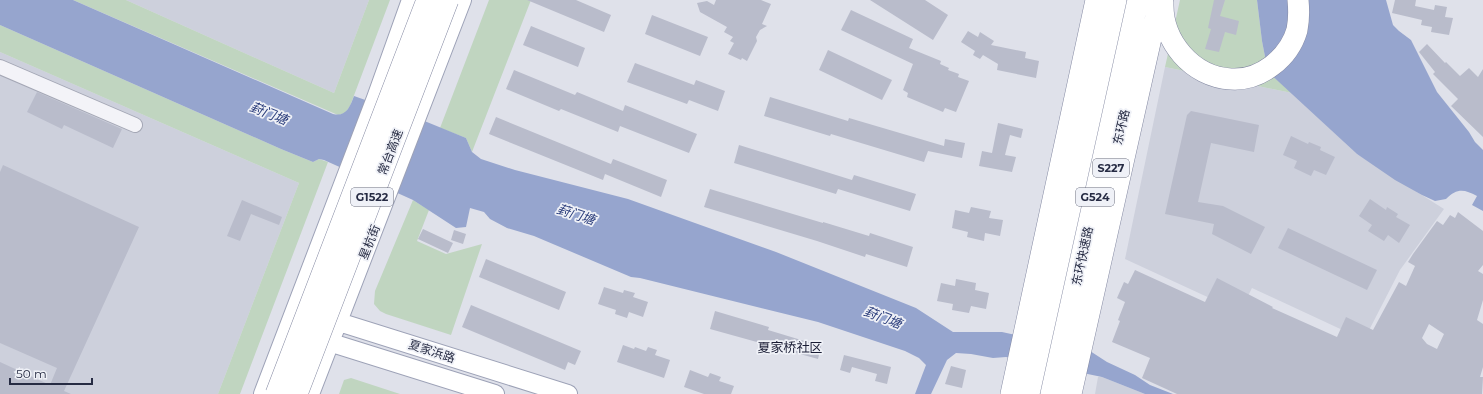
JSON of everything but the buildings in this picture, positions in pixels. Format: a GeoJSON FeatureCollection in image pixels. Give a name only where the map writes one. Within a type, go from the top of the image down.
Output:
{"type":"FeatureCollection","features":[{"type":"Feature","properties":{"kind":"highway","name":"常台高速"},"geometry":{"type":"LineString","coordinates":[[276,394],[427,0]]}},
{"type":"Feature","properties":{"kind":"highway","name":"常台高速"},"geometry":{"type":"LineString","coordinates":[[297,394],[448,0]]}},
{"type":"Feature","properties":{"kind":"highway"},"geometry":{"type":"LineString","coordinates":[[1011,394],[1096,0]]}},
{"type":"Feature","properties":{"kind":"highway","name":"东环快速路"},"geometry":{"type":"LineString","coordinates":[[1029,394],[1116,0]]}},
{"type":"Feature","properties":{"kind":"highway","name":"东环快速路"},"geometry":{"type":"LineString","coordinates":[[1062,391],[1138,0]]}},
{"type":"Feature","properties":{"kind":"highway"},"geometry":{"type":"LineString","coordinates":[[1062,391],[1116,199],[1156,16],[1156,0]]}},
{"type":"Feature","properties":{"kind":"highway"},"geometry":{"type":"LineString","coordinates":[[1164,0],[1163,12],[1167,30],[1182,55],[1206,73],[1223,78],[1237,79],[1261,73],[1271,67],[1284,54],[1291,44],[1297,30],[1299,11],[1298,0]]}},
{"type":"Feature","properties":{"kind":"main road"},"geometry":{"type":"LineString","coordinates":[[263,394],[376,98],[411,0]]}},
{"type":"Feature","properties":{"kind":"main road","name":"星杭街"},"geometry":{"type":"LineString","coordinates":[[310,394],[462,0]]}},
{"type":"Feature","properties":{"kind":"main road"},"geometry":{"type":"LineString","coordinates":[[1020,394],[1106,0]]}},
{"type":"Feature","properties":{"kind":"main road","name":"东环路"},"geometry":{"type":"LineString","coordinates":[[1062,391],[1149,0]]}},
{"type":"Feature","properties":{"kind":"main road","name":"夏家浜路"},"geometry":{"type":"LineString","coordinates":[[295,309],[568,394]]}},
{"type":"Feature","properties":{"kind":"main road","name":"夏家浜路"},"geometry":{"type":"LineString","coordinates":[[288,329],[495,394]]}},
{"type":"Feature","properties":{"kind":"lane"},"geometry":{"type":"LineString","coordinates":[[0,67],[135,126]]}},
{"type":"Feature","properties":{"kind":"shaded area"},"geometry":{"type":"Polygon","coordinates":[[[126,0],[369,0],[334,93],[126,0]]]}},
{"type":"Feature","properties":{"kind":"shaded area"},"geometry":{"type":"Polygon","coordinates":[[[0,52],[299,183],[218,394],[0,394],[0,52]]]}},
{"type":"Feature","properties":{"kind":"shaded area"},"geometry":{"type":"Polygon","coordinates":[[[1165,67],[1292,93],[1357,154],[1444,209],[1400,270],[1364,340],[1252,288],[1240,312],[1125,259],[1165,67]]]}},
{"type":"Feature","properties":{"kind":"shaded area"},"geometry":{"type":"Polygon","coordinates":[[[1098,377],[1102,377],[1145,394],[1095,394],[1098,377]]]}},
{"type":"Feature","properties":{"kind":"green space"},"geometry":{"type":"Polygon","coordinates":[[[73,0],[126,0],[334,93],[369,0],[390,0],[350,106],[345,113],[338,115],[73,0]]]}},
{"type":"Feature","properties":{"kind":"green space"},"geometry":{"type":"Polygon","coordinates":[[[489,0],[531,0],[472,152],[466,138],[440,128],[489,0]]]}},
{"type":"Feature","properties":{"kind":"green space"},"geometry":{"type":"Polygon","coordinates":[[[1180,0],[1257,0],[1262,41],[1268,72],[1292,93],[1165,67],[1180,0]]]}},
{"type":"Feature","properties":{"kind":"green space"},"geometry":{"type":"Polygon","coordinates":[[[0,25],[281,149],[313,162],[319,159],[328,162],[240,394],[218,394],[299,183],[0,52],[0,25]]]}},
{"type":"Feature","properties":{"kind":"green space"},"geometry":{"type":"Polygon","coordinates":[[[413,200],[429,210],[417,241],[446,254],[482,244],[451,335],[386,314],[380,311],[374,304],[375,291],[413,200]]]}},
{"type":"Feature","properties":{"kind":"green space"},"geometry":{"type":"Polygon","coordinates":[[[351,378],[400,394],[339,394],[344,380],[351,378]]]}},
{"type":"Feature","properties":{"kind":"water","name":"葑门塘"},"geometry":{"type":"Polygon","coordinates":[[[0,0],[73,0],[333,114],[337,115],[344,113],[349,107],[354,96],[422,120],[466,138],[472,152],[481,159],[515,170],[628,199],[776,252],[916,308],[953,332],[1002,332],[1090,351],[1107,362],[1135,375],[1150,385],[1173,394],[1145,394],[1102,377],[1006,357],[993,358],[956,353],[947,360],[931,394],[915,394],[926,365],[919,358],[905,351],[818,322],[631,277],[534,236],[507,228],[490,219],[484,212],[470,208],[466,227],[456,228],[413,200],[324,160],[319,159],[313,162],[281,149],[0,25],[0,0]]]}},
{"type":"Feature","properties":{"kind":"water"},"geometry":{"type":"Polygon","coordinates":[[[1257,0],[1386,0],[1393,25],[1411,40],[1437,92],[1469,132],[1475,142],[1483,150],[1483,211],[1472,205],[1477,196],[1468,192],[1457,191],[1446,199],[1435,201],[1395,180],[1357,154],[1268,72],[1262,41],[1257,0]]]}},
{"type":"Feature","properties":{"kind":"district","name":"夏家桥社区"},"geometry":{"type":"Point","coordinates":[790,347]}}]}
